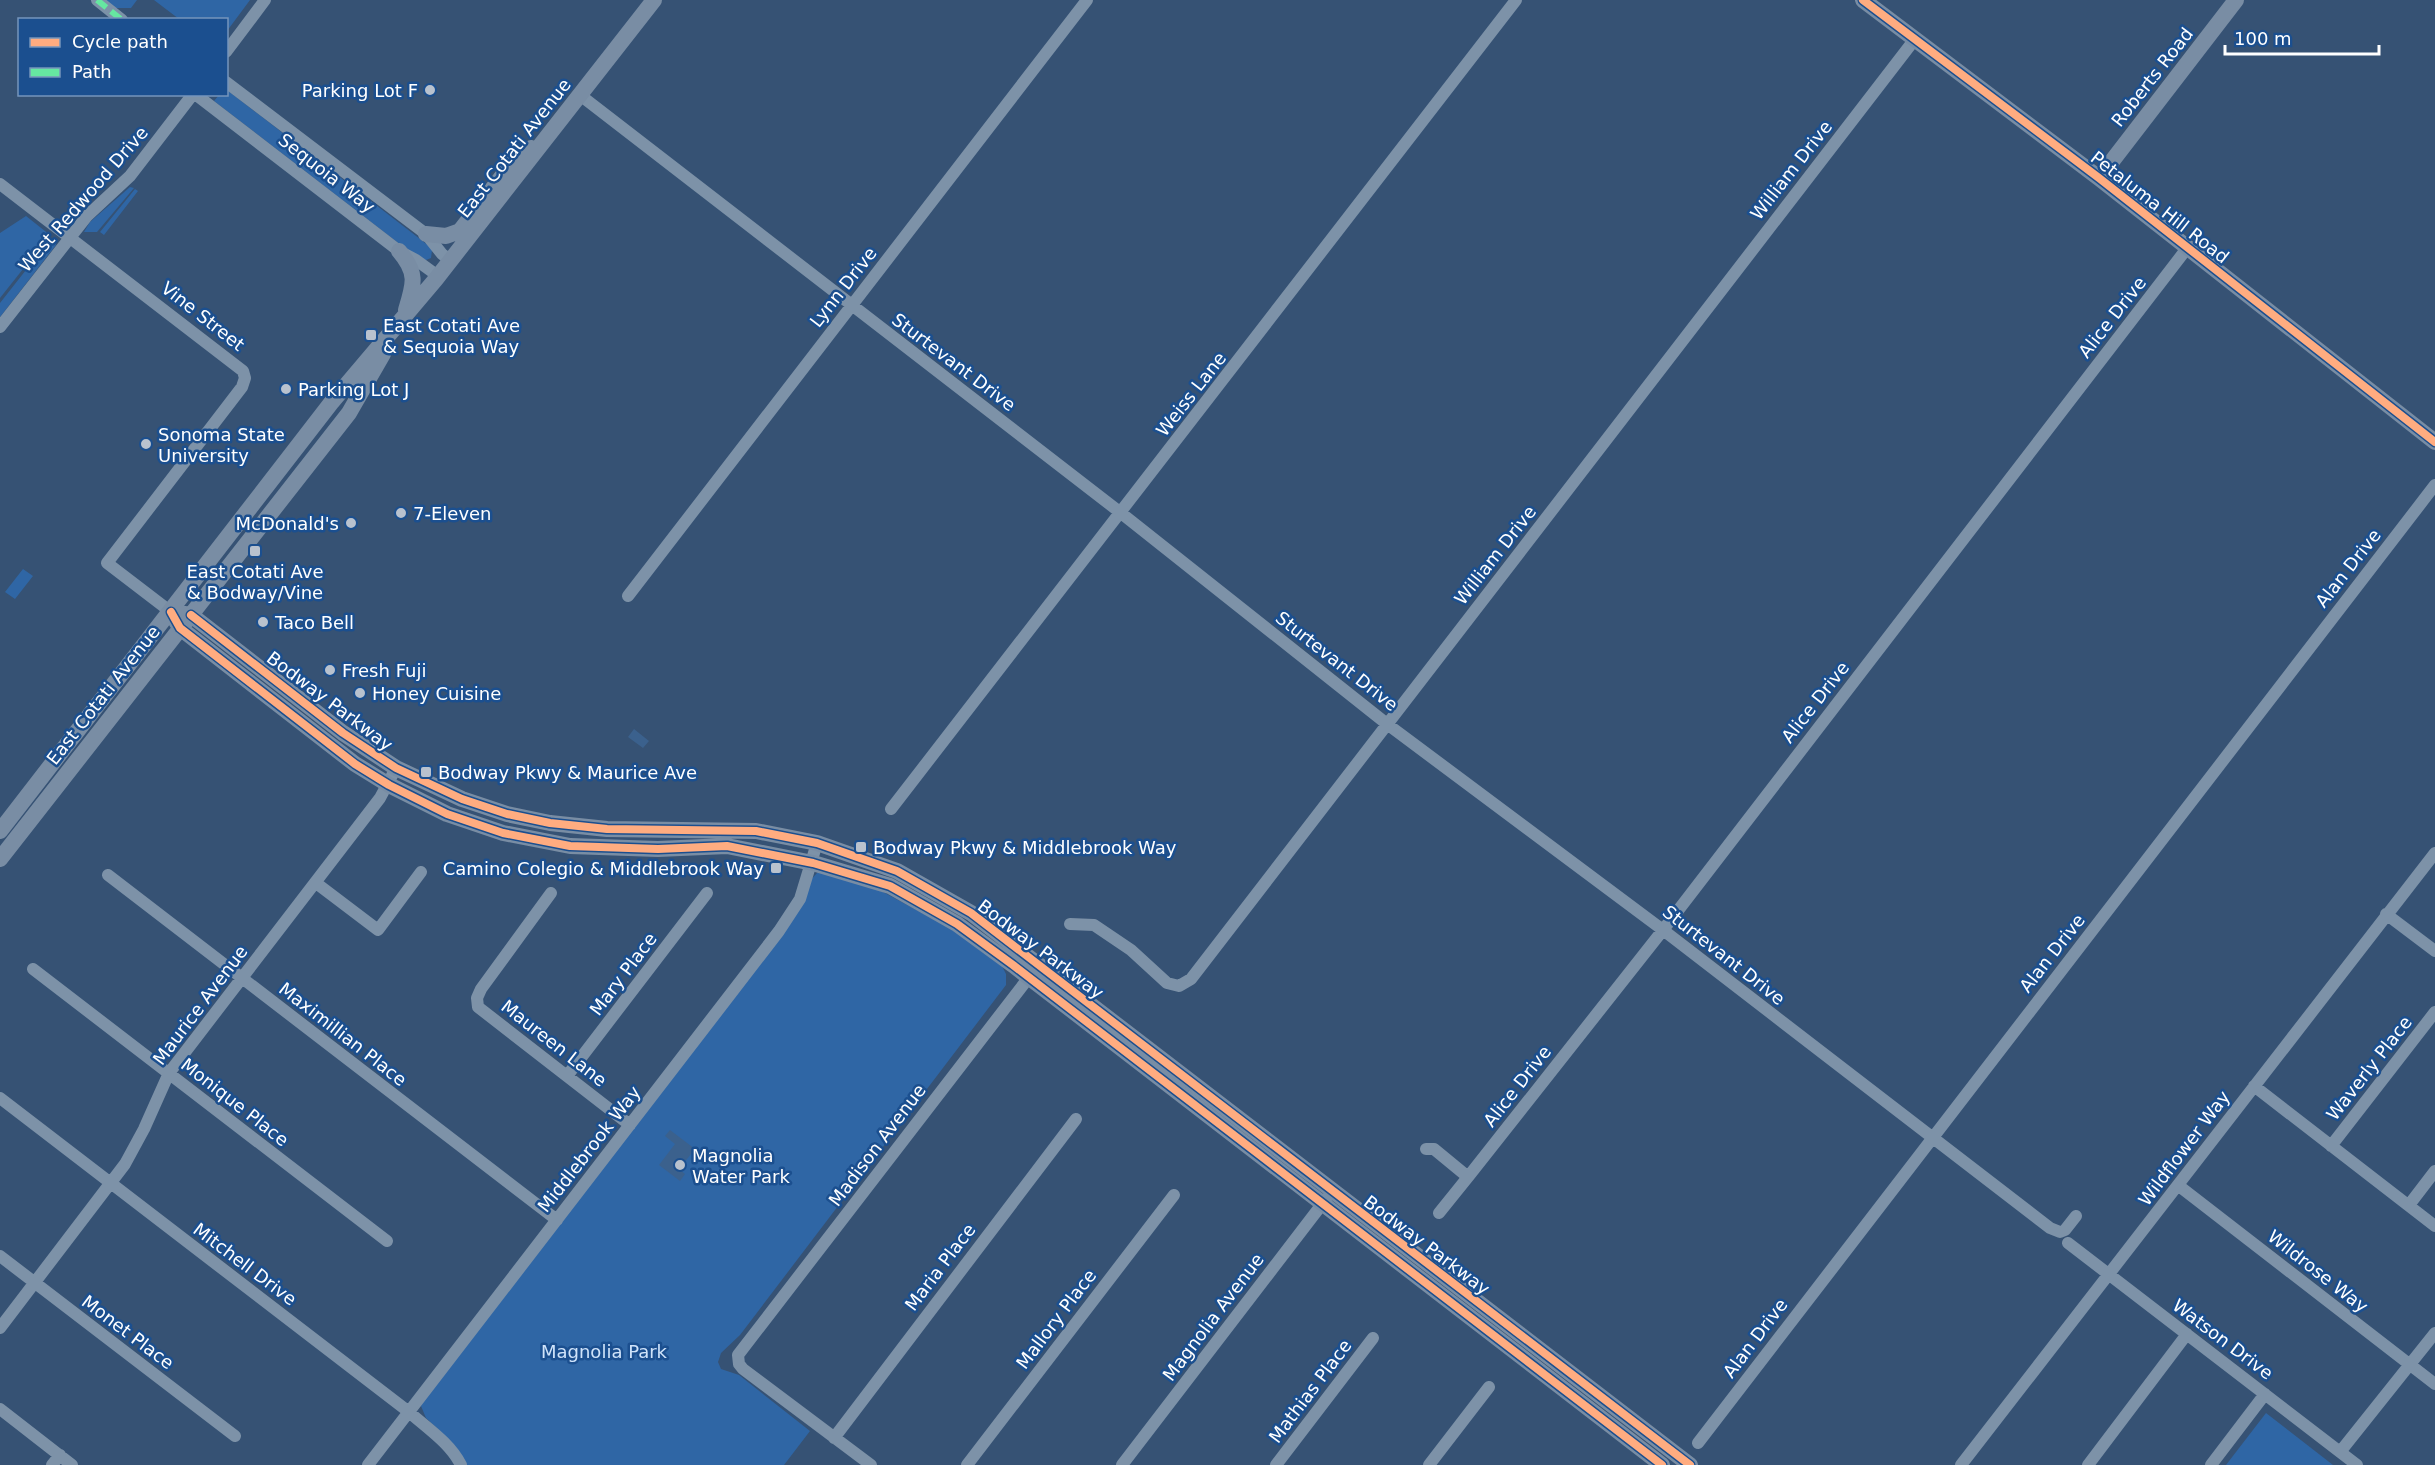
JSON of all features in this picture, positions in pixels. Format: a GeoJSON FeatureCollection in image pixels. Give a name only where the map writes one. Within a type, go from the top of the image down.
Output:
{"type":"FeatureCollection","features":[{"type":"Feature","properties":{"kind":"street"},"geometry":{"type":"LineString","coordinates":[[97,0],[120,18]]}},
{"type":"Feature","properties":{"kind":"street"},"geometry":{"type":"LineString","coordinates":[[228,48],[266,0]]}},
{"type":"Feature","properties":{"kind":"street","name":"East Cotati Avenue"},"geometry":{"type":"LineString","coordinates":[[0,831],[331,403],[451,261],[654,0]]}},
{"type":"Feature","properties":{"kind":"street","name":"Lynn Drive"},"geometry":{"type":"LineString","coordinates":[[628,596],[1087,0]]}},
{"type":"Feature","properties":{"kind":"street","name":"Weiss Lane"},"geometry":{"type":"LineString","coordinates":[[891,808],[1516,0]]}},
{"type":"Feature","properties":{"kind":"street","name":"Petaluma Hill Road"},"geometry":{"type":"LineString","coordinates":[[1863,0],[2099,178],[2435,442]]}},
{"type":"Feature","properties":{"kind":"street","name":"Roberts Road"},"geometry":{"type":"LineString","coordinates":[[2099,178],[2236,0]]}},
{"type":"Feature","properties":{"kind":"street","name":"William Drive"},"geometry":{"type":"LineString","coordinates":[[1070,924],[1094,925],[1131,950],[1167,983],[1179,986],[1191,979],[1915,39]]}},
{"type":"Feature","properties":{"kind":"street","name":"Sequoia Way"},"geometry":{"type":"LineString","coordinates":[[228,84],[426,234],[442,254],[451,261]]}},
{"type":"Feature","properties":{"kind":"street","name":"Sturtevant Drive"},"geometry":{"type":"LineString","coordinates":[[580,95],[850,306],[1121,513],[1387,724],[1663,930],[2055,1231],[2065,1230],[2076,1216]]}},
{"type":"Feature","properties":{"kind":"street","name":"West Redwood Drive"},"geometry":{"type":"LineString","coordinates":[[0,327],[70,236],[87,216],[130,176],[192,96]]}},
{"type":"Feature","properties":{"kind":"street","name":"Sequoia Way"},"geometry":{"type":"LineString","coordinates":[[197,96],[399,251],[438,276]]}},
{"type":"Feature","properties":{"kind":"street"},"geometry":{"type":"LineString","coordinates":[[426,234],[446,236],[459,231],[514,161],[551,133]]}},
{"type":"Feature","properties":{"kind":"street","name":"Vine Street"},"geometry":{"type":"LineString","coordinates":[[0,184],[238,364],[245,378],[242,387],[107,563],[171,612]]}},
{"type":"Feature","properties":{"kind":"street","name":"Alice Drive"},"geometry":{"type":"LineString","coordinates":[[1439,1213],[1663,930],[2188,247]]}},
{"type":"Feature","properties":{"kind":"street"},"geometry":{"type":"LineString","coordinates":[[399,251],[410,264],[413,274],[412,291],[403,320]]}},
{"type":"Feature","properties":{"kind":"street","name":"East Cotati Avenue"},"geometry":{"type":"LineString","coordinates":[[0,860],[349,413],[403,320]]}},
{"type":"Feature","properties":{"kind":"street","name":"Alan Drive"},"geometry":{"type":"LineString","coordinates":[[1698,1443],[2435,485]]}},
{"type":"Feature","properties":{"kind":"street","name":"Bodway Parkway"},"geometry":{"type":"LineString","coordinates":[[171,612],[191,615],[343,733],[396,768],[462,800],[507,814],[550,823],[607,829],[756,831],[817,843],[897,872],[971,913],[1033,971],[1328,1197],[1690,1465]]}},
{"type":"Feature","properties":{"kind":"street","name":"Bodway Parkway"},"geometry":{"type":"LineString","coordinates":[[171,612],[180,628],[355,764],[388,785],[447,814],[503,833],[570,846],[658,849],[727,846],[813,863],[890,886],[1033,971]]}},
{"type":"Feature","properties":{"kind":"street","name":"Maurice Avenue"},"geometry":{"type":"LineString","coordinates":[[0,1328],[125,1164],[144,1129],[169,1073],[316,883],[388,785],[396,768]]}},
{"type":"Feature","properties":{"kind":"street","name":"Middlebrook Way"},"geometry":{"type":"LineString","coordinates":[[368,1465],[779,931],[800,899],[813,863],[817,843]]}},
{"type":"Feature","properties":{"kind":"street","name":"Wildflower Way"},"geometry":{"type":"LineString","coordinates":[[1961,1465],[2435,853]]}},
{"type":"Feature","properties":{"kind":"street"},"geometry":{"type":"LineString","coordinates":[[316,883],[378,930],[421,872]]}},
{"type":"Feature","properties":{"kind":"street","name":"Maximillian Place"},"geometry":{"type":"LineString","coordinates":[[108,875],[557,1221]]}},
{"type":"Feature","properties":{"kind":"street","name":"Maureen Lane"},"geometry":{"type":"LineString","coordinates":[[550,893],[482,989],[477,998],[478,1007],[630,1125]]}},
{"type":"Feature","properties":{"kind":"street","name":"Mary Place"},"geometry":{"type":"LineString","coordinates":[[567,1076],[707,893]]}},
{"type":"Feature","properties":{"kind":"street"},"geometry":{"type":"LineString","coordinates":[[2386,914],[2435,951]]}},
{"type":"Feature","properties":{"kind":"street","name":"Monique Place"},"geometry":{"type":"LineString","coordinates":[[33,969],[387,1241]]}},
{"type":"Feature","properties":{"kind":"street","name":"Madison Avenue"},"geometry":{"type":"LineString","coordinates":[[834,1438],[742,1370],[738,1364],[738,1355],[1033,971]]}},
{"type":"Feature","properties":{"kind":"street","name":"Waverly Place"},"geometry":{"type":"LineString","coordinates":[[2331,1146],[2435,1012]]}},
{"type":"Feature","properties":{"kind":"street"},"geometry":{"type":"LineString","coordinates":[[2254,1086],[2435,1226]]}},
{"type":"Feature","properties":{"kind":"street","name":"Mitchell Drive"},"geometry":{"type":"LineString","coordinates":[[0,1098],[409,1412],[437,1436],[457,1457],[461,1465]]}},
{"type":"Feature","properties":{"kind":"street","name":"Maria Place"},"geometry":{"type":"LineString","coordinates":[[834,1438],[1076,1119]]}},
{"type":"Feature","properties":{"kind":"street"},"geometry":{"type":"LineString","coordinates":[[1426,1149],[1434,1149],[1468,1177]]}},
{"type":"Feature","properties":{"kind":"street"},"geometry":{"type":"LineString","coordinates":[[2409,1206],[2435,1171]]}},
{"type":"Feature","properties":{"kind":"street","name":"Wildrose Way"},"geometry":{"type":"LineString","coordinates":[[2179,1186],[2435,1384]]}},
{"type":"Feature","properties":{"kind":"street","name":"Mallory Place"},"geometry":{"type":"LineString","coordinates":[[967,1465],[1174,1195]]}},
{"type":"Feature","properties":{"kind":"street","name":"Bodway Parkway"},"geometry":{"type":"LineString","coordinates":[[1328,1197],[1437,1289],[1662,1465]]}},
{"type":"Feature","properties":{"kind":"street","name":"Magnolia Avenue"},"geometry":{"type":"LineString","coordinates":[[1122,1465],[1328,1197]]}},
{"type":"Feature","properties":{"kind":"street","name":"Watson Drive"},"geometry":{"type":"LineString","coordinates":[[2068,1243],[2356,1465]]}},
{"type":"Feature","properties":{"kind":"street","name":"Monet Place"},"geometry":{"type":"LineString","coordinates":[[0,1256],[235,1436]]}},
{"type":"Feature","properties":{"kind":"street"},"geometry":{"type":"LineString","coordinates":[[2340,1452],[2435,1333]]}},
{"type":"Feature","properties":{"kind":"street"},"geometry":{"type":"LineString","coordinates":[[2088,1465],[2187,1334]]}},
{"type":"Feature","properties":{"kind":"street","name":"Mathias Place"},"geometry":{"type":"LineString","coordinates":[[1276,1465],[1373,1338]]}},
{"type":"Feature","properties":{"kind":"street"},"geometry":{"type":"LineString","coordinates":[[1430,1465],[1489,1387]]}},
{"type":"Feature","properties":{"kind":"street"},"geometry":{"type":"LineString","coordinates":[[2211,1465],[2265,1394]]}},
{"type":"Feature","properties":{"kind":"street"},"geometry":{"type":"LineString","coordinates":[[0,1409],[56,1460],[72,1465]]}},
{"type":"Feature","properties":{"kind":"street"},"geometry":{"type":"LineString","coordinates":[[834,1438],[871,1465]]}},
{"type":"Feature","properties":{"kind":"green space"},"geometry":{"type":"Polygon","coordinates":[[[103,0],[137,0],[131,8],[113,8],[103,0]]]}},
{"type":"Feature","properties":{"kind":"green space"},"geometry":{"type":"Polygon","coordinates":[[[154,0],[250,0],[228,30],[228,18],[178,18],[154,0]]]}},
{"type":"Feature","properties":{"kind":"green space"},"geometry":{"type":"Polygon","coordinates":[[[228,91],[429,246],[432,250],[431,258],[419,259],[214,101],[218,96],[228,96],[228,91]]]}},
{"type":"Feature","properties":{"kind":"green space"},"geometry":{"type":"Polygon","coordinates":[[[130,187],[134,188],[97,232],[84,232],[90,222],[130,187]]]}},
{"type":"Feature","properties":{"kind":"green space"},"geometry":{"type":"Polygon","coordinates":[[[135,189],[138,191],[104,235],[100,232],[135,189]]]}},
{"type":"Feature","properties":{"kind":"green space"},"geometry":{"type":"Polygon","coordinates":[[[26,216],[50,235],[0,298],[0,233],[26,216]]]}},
{"type":"Feature","properties":{"kind":"green space"},"geometry":{"type":"Polygon","coordinates":[[[48,242],[56,242],[56,245],[0,317],[0,303],[48,242]]]}},
{"type":"Feature","properties":{"kind":"green space"},"geometry":{"type":"Polygon","coordinates":[[[23,569],[33,576],[15,599],[5,592],[23,569]]]}},
{"type":"Feature","properties":{"kind":"green space","name":"Magnolia Park"},"geometry":{"type":"Polygon","coordinates":[[[827,871],[883,892],[965,936],[1000,962],[1006,974],[1006,985],[740,1335],[721,1353],[718,1362],[721,1369],[739,1375],[810,1431],[784,1465],[465,1465],[444,1435],[426,1418],[421,1406],[426,1393],[809,882],[817,873],[827,871]]]}},
{"type":"Feature","properties":{"kind":"green space"},"geometry":{"type":"Polygon","coordinates":[[[2266,1413],[2333,1465],[2226,1465],[2266,1413]]]}},
{"type":"Feature","properties":{"kind":"shaded area"},"geometry":{"type":"Polygon","coordinates":[[[634,729],[649,741],[643,748],[628,737],[634,729]]]}},
{"type":"Feature","properties":{"kind":"shaded area"},"geometry":{"type":"Polygon","coordinates":[[[670,1130],[695,1149],[679,1169],[685,1174],[680,1181],[659,1165],[675,1144],[665,1136],[670,1130]]]}},
{"type":"Feature","properties":{"kind":"marked path"},"geometry":{"type":"LineString","coordinates":[[97,0],[120,18]]}},
{"type":"Feature","properties":{"kind":"cycle path"},"geometry":{"type":"LineString","coordinates":[[1863,0],[2099,178],[2435,442]]}},
{"type":"Feature","properties":{"kind":"cycle path"},"geometry":{"type":"LineString","coordinates":[[171,612],[180,628],[355,764],[389,785],[447,814],[503,833],[570,846],[658,849],[727,846],[813,863],[890,886],[957,924],[1662,1465]]}},
{"type":"Feature","properties":{"kind":"cycle path"},"geometry":{"type":"LineString","coordinates":[[191,615],[343,733],[396,768],[462,799],[507,814],[550,823],[607,829],[756,831],[817,843],[897,871],[971,913],[1690,1465]]}},
{"type":"Feature","properties":{"kind":"place","name":"Parking Lot F"},"geometry":{"type":"Point","coordinates":[430,90]}},
{"type":"Feature","properties":{"kind":"place","name":"East Cotati Ave & Sequoia Way"},"geometry":{"type":"Point","coordinates":[371,335]}},
{"type":"Feature","properties":{"kind":"place","name":"Parking Lot J"},"geometry":{"type":"Point","coordinates":[286,389]}},
{"type":"Feature","properties":{"kind":"place","name":"Sonoma State University"},"geometry":{"type":"Point","coordinates":[146,444]}},
{"type":"Feature","properties":{"kind":"place","name":"7-Eleven"},"geometry":{"type":"Point","coordinates":[401,513]}},
{"type":"Feature","properties":{"kind":"place","name":"McDonald's"},"geometry":{"type":"Point","coordinates":[351,523]}},
{"type":"Feature","properties":{"kind":"place","name":"East Cotati Ave & Bodway/Vine"},"geometry":{"type":"Point","coordinates":[255,551]}},
{"type":"Feature","properties":{"kind":"place","name":"Taco Bell"},"geometry":{"type":"Point","coordinates":[263,622]}},
{"type":"Feature","properties":{"kind":"place","name":"Fresh Fuji"},"geometry":{"type":"Point","coordinates":[330,670]}},
{"type":"Feature","properties":{"kind":"place","name":"Honey Cuisine"},"geometry":{"type":"Point","coordinates":[360,693]}},
{"type":"Feature","properties":{"kind":"place","name":"Bodway Pkwy & Maurice Ave"},"geometry":{"type":"Point","coordinates":[426,772]}},
{"type":"Feature","properties":{"kind":"place","name":"Bodway Pkwy & Middlebrook Way"},"geometry":{"type":"Point","coordinates":[861,847]}},
{"type":"Feature","properties":{"kind":"place","name":"Camino Colegio & Middlebrook Way"},"geometry":{"type":"Point","coordinates":[776,868]}},
{"type":"Feature","properties":{"kind":"place","name":"Magnolia Water Park"},"geometry":{"type":"Point","coordinates":[680,1165]}}]}
